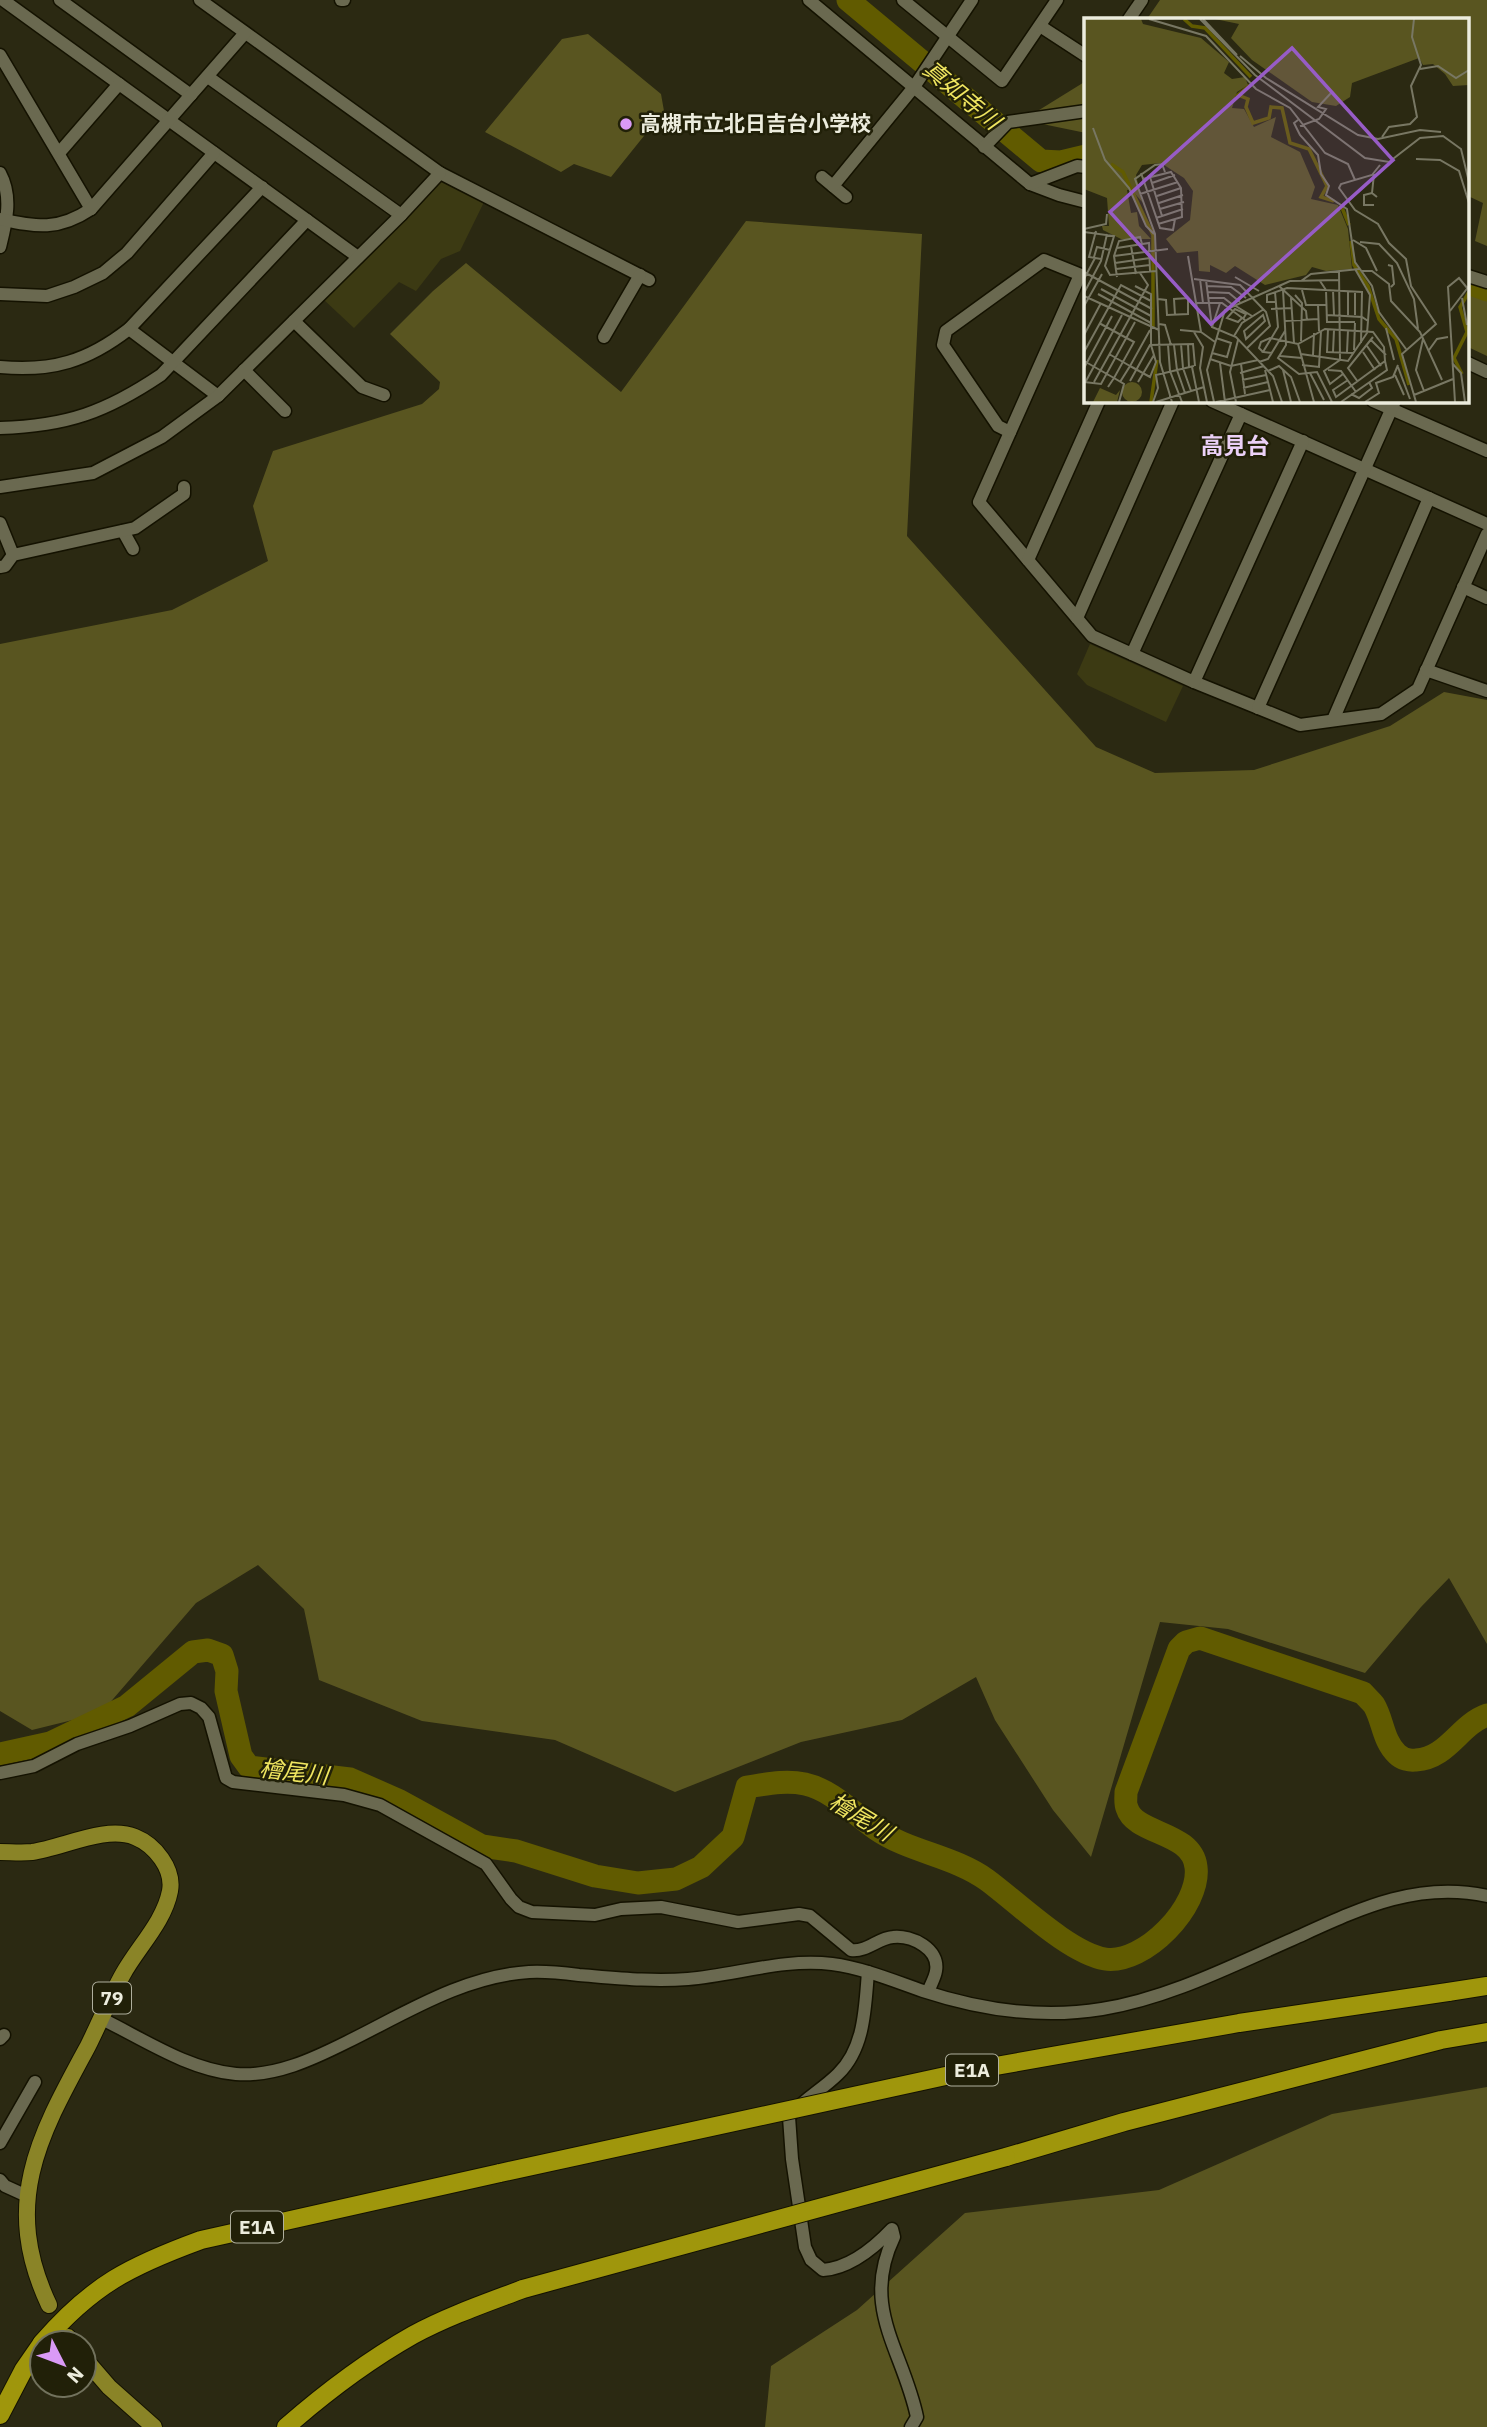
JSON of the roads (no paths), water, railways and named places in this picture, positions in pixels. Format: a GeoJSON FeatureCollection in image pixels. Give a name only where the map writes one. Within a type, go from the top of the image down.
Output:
{"type":"FeatureCollection","features":[{"type":"Feature","properties":{"kind":"highway","name":"E1A"},"geometry":{"type":"LineString","coordinates":[[56,2329],[105,2283],[133,2267],[201,2240],[972,2070],[1239,2023],[1487,1986]]}},
{"type":"Feature","properties":{"kind":"highway"},"geometry":{"type":"LineString","coordinates":[[286,2427],[335,2386],[415,2334],[523,2289],[1124,2122],[1441,2040],[1487,2032]]}},
{"type":"Feature","properties":{"kind":"highway","name":"E1A"},"geometry":{"type":"LineString","coordinates":[[0,2415],[28,2363]]}},
{"type":"Feature","properties":{"kind":"main road","name":"79"},"geometry":{"type":"LineString","coordinates":[[0,1852],[30,1852],[111,1832],[134,1836],[149,1845],[162,1859],[169,1877],[170,1891],[158,1920],[123,1974],[43,2133],[30,2173],[25,2214],[30,2251],[39,2284],[49,2305]]}},
{"type":"Feature","properties":{"kind":"main road"},"geometry":{"type":"LineString","coordinates":[[98,2374],[154,2427]]}},
{"type":"Feature","properties":{"kind":"street"},"geometry":{"type":"LineString","coordinates":[[60,0],[191,95]]}},
{"type":"Feature","properties":{"kind":"street"},"geometry":{"type":"LineString","coordinates":[[200,0],[440,173],[645,277],[604,337]]}},
{"type":"Feature","properties":{"kind":"street"},"geometry":{"type":"LineString","coordinates":[[809,0],[1030,184],[1084,201]]}},
{"type":"Feature","properties":{"kind":"street"},"geometry":{"type":"LineString","coordinates":[[903,0],[1002,81],[1057,0]]}},
{"type":"Feature","properties":{"kind":"street"},"geometry":{"type":"LineString","coordinates":[[833,186],[914,87],[972,0]]}},
{"type":"Feature","properties":{"kind":"street"},"geometry":{"type":"LineString","coordinates":[[1130,18],[1142,0]]}},
{"type":"Feature","properties":{"kind":"street"},"geometry":{"type":"LineString","coordinates":[[9,1],[358,257]]}},
{"type":"Feature","properties":{"kind":"street"},"geometry":{"type":"LineString","coordinates":[[1040,26],[1084,56]]}},
{"type":"Feature","properties":{"kind":"street"},"geometry":{"type":"LineString","coordinates":[[3,219],[41,227],[63,224],[91,209],[245,33]]}},
{"type":"Feature","properties":{"kind":"street"},"geometry":{"type":"LineString","coordinates":[[0,55],[91,209]]}},
{"type":"Feature","properties":{"kind":"street"},"geometry":{"type":"LineString","coordinates":[[208,77],[401,215]]}},
{"type":"Feature","properties":{"kind":"street"},"geometry":{"type":"LineString","coordinates":[[59,153],[119,84]]}},
{"type":"Feature","properties":{"kind":"street"},"geometry":{"type":"LineString","coordinates":[[984,147],[1008,122],[1084,111]]}},
{"type":"Feature","properties":{"kind":"street"},"geometry":{"type":"LineString","coordinates":[[0,294],[47,296],[74,287],[103,272],[127,253],[214,153]]}},
{"type":"Feature","properties":{"kind":"street"},"geometry":{"type":"LineString","coordinates":[[1030,184],[1077,166],[1084,167]]}},
{"type":"Feature","properties":{"kind":"street"},"geometry":{"type":"LineString","coordinates":[[0,173],[8,200],[0,247]]}},
{"type":"Feature","properties":{"kind":"street"},"geometry":{"type":"LineString","coordinates":[[0,487],[93,473],[115,464],[162,437],[218,396],[440,173]]}},
{"type":"Feature","properties":{"kind":"street"},"geometry":{"type":"LineString","coordinates":[[822,177],[846,197]]}},
{"type":"Feature","properties":{"kind":"street"},"geometry":{"type":"LineString","coordinates":[[0,367],[26,370],[57,366],[82,359],[107,345],[129,328],[262,187]]}},
{"type":"Feature","properties":{"kind":"street"},"geometry":{"type":"LineString","coordinates":[[0,428],[48,425],[92,413],[161,375],[307,220]]}},
{"type":"Feature","properties":{"kind":"street"},"geometry":{"type":"LineString","coordinates":[[1010,432],[998,426],[943,345],[946,331],[1044,260],[1083,276],[979,502],[1092,636],[1194,682],[1300,724],[1381,714],[1418,689],[1487,534]]}},
{"type":"Feature","properties":{"kind":"street"},"geometry":{"type":"LineString","coordinates":[[1470,276],[1487,282]]}},
{"type":"Feature","properties":{"kind":"street"},"geometry":{"type":"LineString","coordinates":[[294,321],[362,387],[384,395]]}},
{"type":"Feature","properties":{"kind":"street"},"geometry":{"type":"LineString","coordinates":[[129,328],[218,396]]}},
{"type":"Feature","properties":{"kind":"street"},"geometry":{"type":"LineString","coordinates":[[1470,364],[1487,372]]}},
{"type":"Feature","properties":{"kind":"street"},"geometry":{"type":"LineString","coordinates":[[244,370],[285,411]]}},
{"type":"Feature","properties":{"kind":"street"},"geometry":{"type":"LineString","coordinates":[[1028,560],[1099,402]]}},
{"type":"Feature","properties":{"kind":"street"},"geometry":{"type":"LineString","coordinates":[[1076,618],[1173,402]]}},
{"type":"Feature","properties":{"kind":"street"},"geometry":{"type":"LineString","coordinates":[[1214,402],[1487,524]]}},
{"type":"Feature","properties":{"kind":"street"},"geometry":{"type":"LineString","coordinates":[[1258,708],[1393,405],[1487,451]]}},
{"type":"Feature","properties":{"kind":"street"},"geometry":{"type":"LineString","coordinates":[[1132,654],[1241,414]]}},
{"type":"Feature","properties":{"kind":"street"},"geometry":{"type":"LineString","coordinates":[[1194,682],[1303,441]]}},
{"type":"Feature","properties":{"kind":"street"},"geometry":{"type":"LineString","coordinates":[[0,567],[5,566],[13,555],[135,528],[184,494],[184,487]]}},
{"type":"Feature","properties":{"kind":"street"},"geometry":{"type":"LineString","coordinates":[[1332,720],[1429,498]]}},
{"type":"Feature","properties":{"kind":"street"},"geometry":{"type":"LineString","coordinates":[[0,523],[13,555]]}},
{"type":"Feature","properties":{"kind":"street"},"geometry":{"type":"LineString","coordinates":[[122,531],[133,549]]}},
{"type":"Feature","properties":{"kind":"street"},"geometry":{"type":"LineString","coordinates":[[1463,587],[1487,598]]}},
{"type":"Feature","properties":{"kind":"street"},"geometry":{"type":"LineString","coordinates":[[1426,670],[1487,691]]}},
{"type":"Feature","properties":{"kind":"street"},"geometry":{"type":"LineString","coordinates":[[0,1773],[34,1766],[77,1744],[130,1726],[180,1704],[191,1703],[201,1708],[209,1717],[226,1778],[233,1782],[344,1795],[380,1805],[486,1864],[519,1907],[532,1912],[595,1915],[621,1909],[651,1907],[738,1922],[799,1914],[810,1916],[851,1950],[860,1951],[892,1936],[925,1945],[935,1957],[937,1970],[928,1992]]}},
{"type":"Feature","properties":{"kind":"street"},"geometry":{"type":"LineString","coordinates":[[102,2019],[178,2056],[235,2074],[265,2073],[299,2063],[444,1994],[505,1974],[534,1971],[632,1979],[689,1979],[809,1962],[836,1964],[979,2007],[1021,2013],[1064,2014],[1142,2001],[1175,1990],[1379,1902],[1434,1891],[1487,1896]]}},
{"type":"Feature","properties":{"kind":"street"},"geometry":{"type":"LineString","coordinates":[[868,1972],[863,2027],[853,2051],[841,2072],[802,2101],[789,2117],[792,2159],[805,2247],[811,2260],[823,2270],[833,2269],[874,2249],[892,2229],[894,2237],[883,2259],[880,2288],[890,2341],[917,2417],[911,2427]]}},
{"type":"Feature","properties":{"kind":"street"},"geometry":{"type":"LineString","coordinates":[[0,2143],[35,2082]]}},
{"type":"Feature","properties":{"kind":"street"},"geometry":{"type":"LineString","coordinates":[[0,2180],[5,2186],[27,2196]]}},
{"type":"Feature","properties":{"kind":"waterway","name":"真如寺川"},"geometry":{"type":"LineString","coordinates":[[848,0],[1041,161],[1061,162],[1084,156]]}},
{"type":"Feature","properties":{"kind":"waterway","name":"真如寺川"},"geometry":{"type":"LineString","coordinates":[[1470,284],[1487,290]]}},
{"type":"Feature","properties":{"kind":"waterway","name":"檜尾川"},"geometry":{"type":"LineString","coordinates":[[0,1754],[50,1743],[127,1706],[193,1652],[208,1650],[222,1655],[227,1671],[226,1691],[241,1756],[249,1767],[350,1779],[400,1801],[482,1846],[516,1851],[595,1876],[638,1883],[676,1879],[701,1867],[733,1837],[747,1787],[783,1782],[805,1784],[834,1797],[889,1837],[974,1872],[1060,1937],[1091,1955],[1105,1959],[1136,1953],[1152,1943],[1180,1915],[1195,1882],[1196,1867],[1185,1846],[1141,1824],[1132,1817],[1126,1802],[1126,1792],[1179,1649],[1186,1642],[1200,1638],[1363,1693],[1374,1705],[1392,1749],[1406,1759],[1416,1760],[1437,1754],[1469,1726],[1487,1715]]}},
{"type":"Feature","properties":{"kind":"place","name":"高槻市立北日吉台小学校"},"geometry":{"type":"Point","coordinates":[626,124]}},
{"type":"Feature","properties":{"kind":"district","name":"高見台"},"geometry":{"type":"Point","coordinates":[1235,446]}}]}
